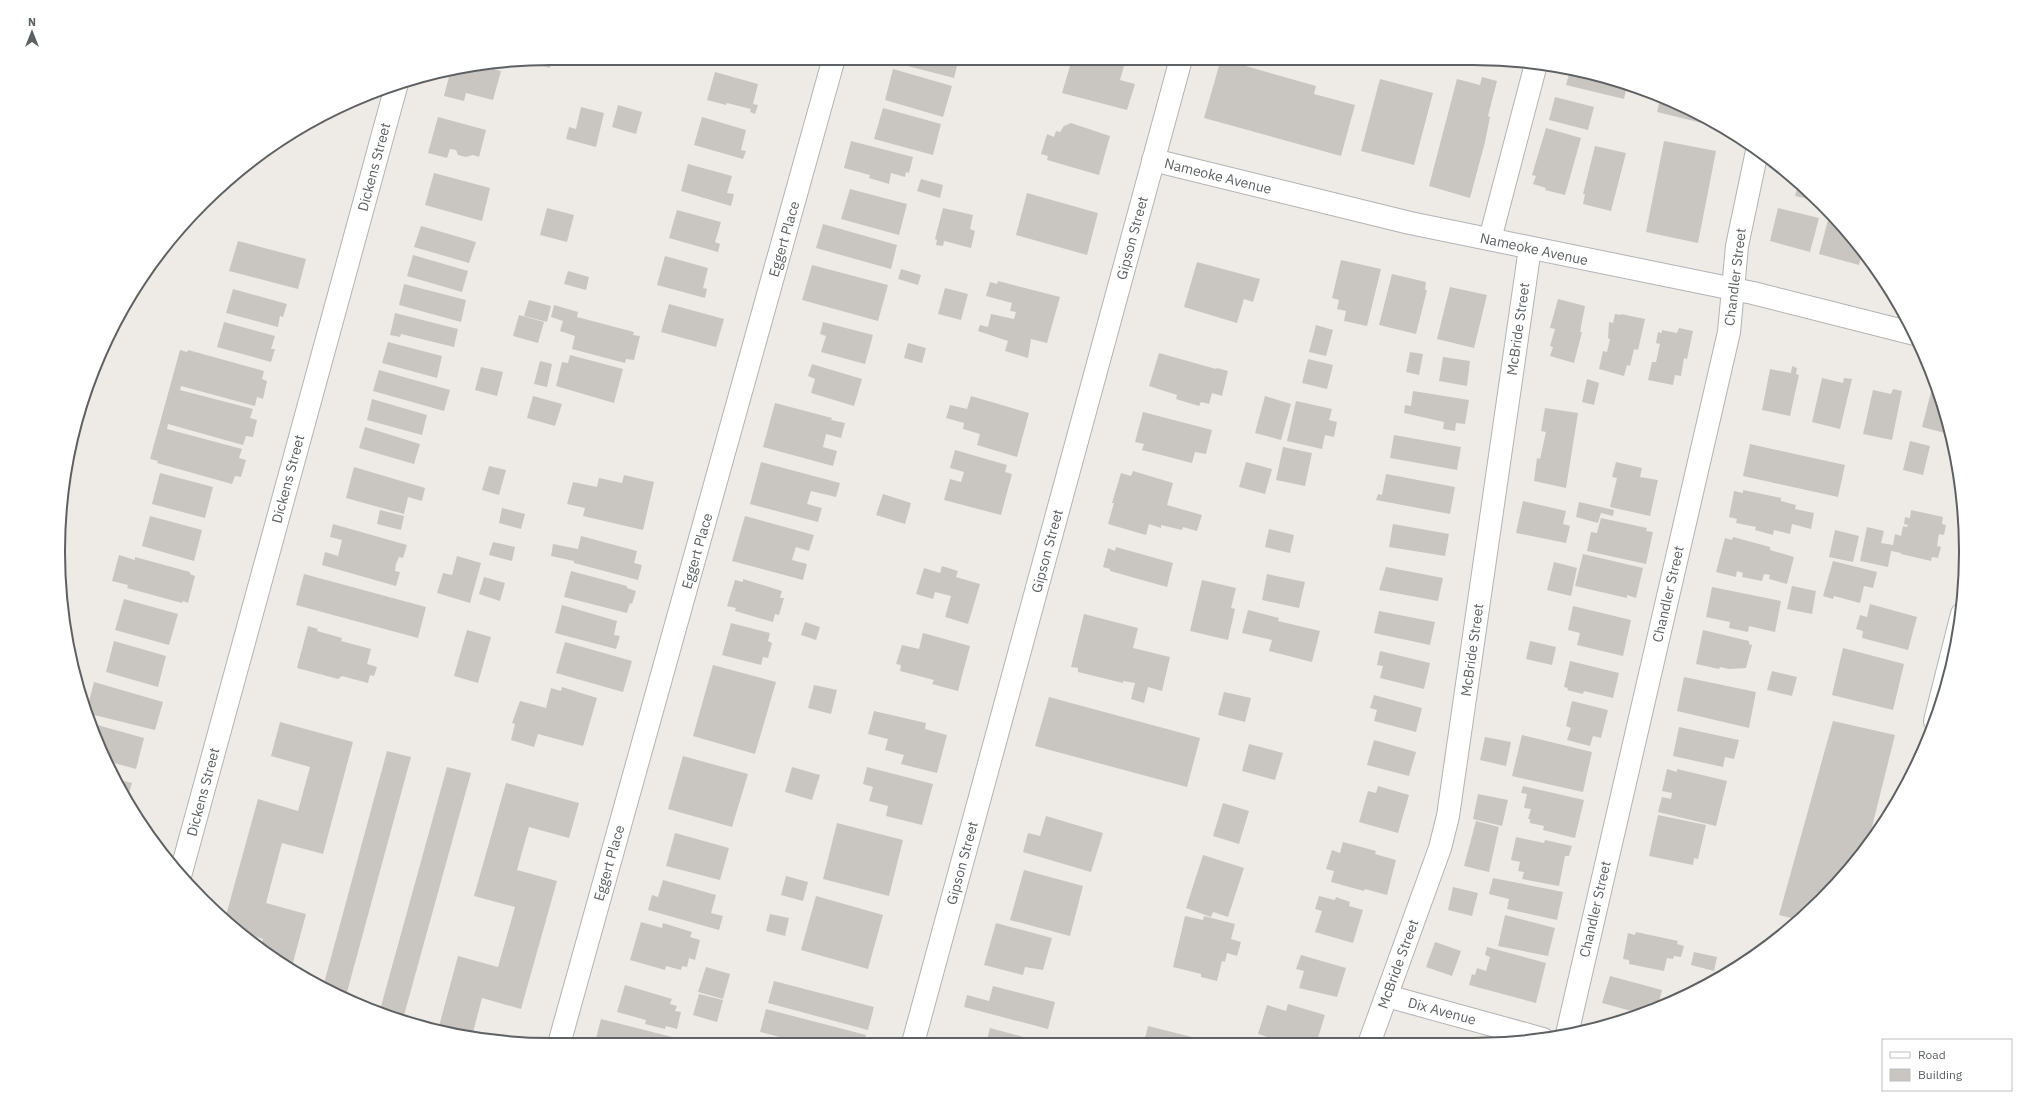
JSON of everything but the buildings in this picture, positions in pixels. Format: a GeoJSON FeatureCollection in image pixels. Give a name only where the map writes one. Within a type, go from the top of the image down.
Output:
{"type":"FeatureCollection","features":[{"type":"Feature","properties":{"kind":"street","name":"Eggert Place"},"geometry":{"type":"LineString","coordinates":[[561,1038],[832,65]]}},
{"type":"Feature","properties":{"kind":"street","name":"Gipson Street"},"geometry":{"type":"LineString","coordinates":[[914,1038],[1179,65]]}},
{"type":"Feature","properties":{"kind":"street"},"geometry":{"type":"LineString","coordinates":[[1490,239],[1535,69]]}},
{"type":"Feature","properties":{"kind":"street","name":"Dickens Street"},"geometry":{"type":"LineString","coordinates":[[182,868],[395,91]]}},
{"type":"Feature","properties":{"kind":"street","name":"Chandler Street"},"geometry":{"type":"LineString","coordinates":[[1568,1029],[1729,332],[1737,246],[1756,156]]}},
{"type":"Feature","properties":{"kind":"street","name":"Nameoke Avenue"},"geometry":{"type":"LineString","coordinates":[[1153,160],[1410,223],[1733,289],[1907,332]]}},
{"type":"Feature","properties":{"kind":"street","name":"McBride Street"},"geometry":{"type":"LineString","coordinates":[[1371,1038],[1440,848],[1448,816],[1530,248]]}},
{"type":"Feature","properties":{"kind":"street","name":"Dix Avenue"},"geometry":{"type":"LineString","coordinates":[[1387,996],[1528,1035]]}}]}
